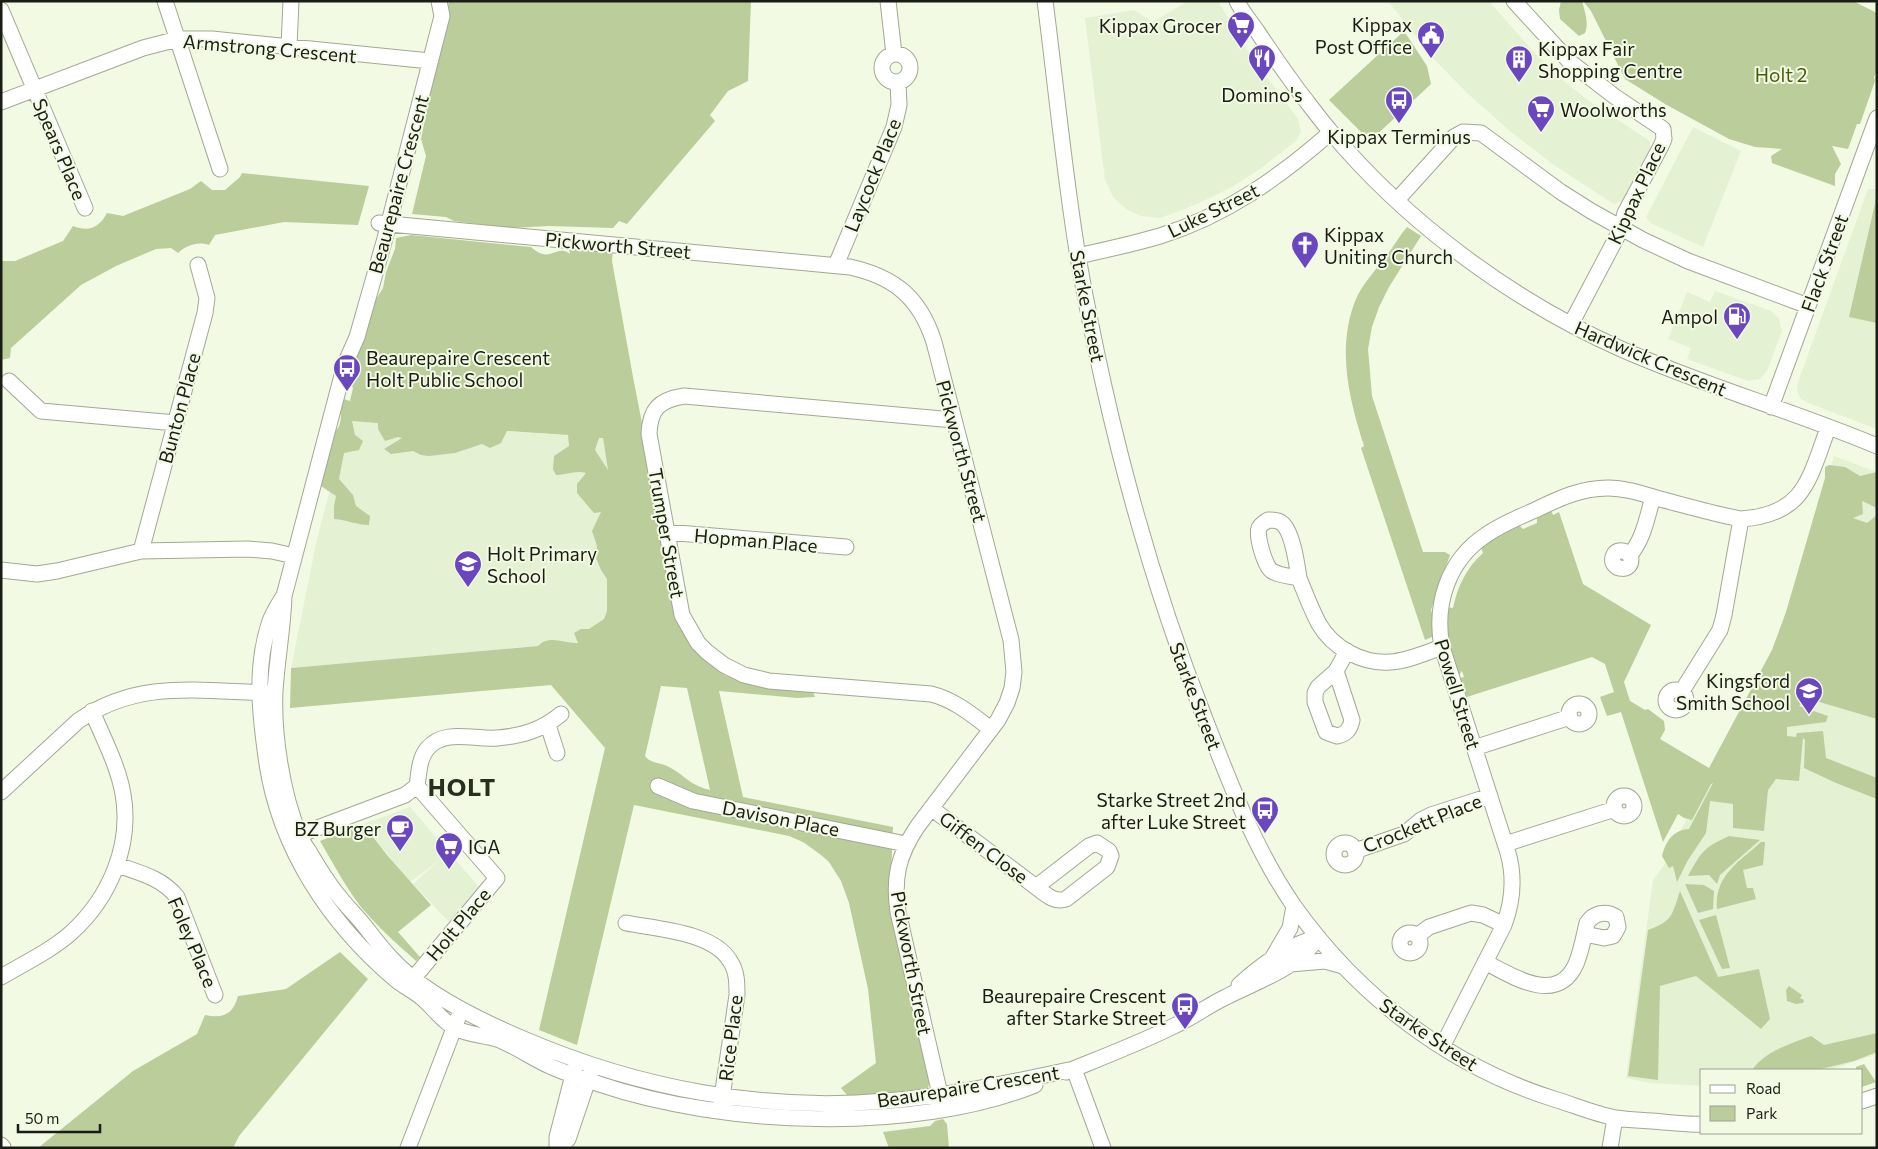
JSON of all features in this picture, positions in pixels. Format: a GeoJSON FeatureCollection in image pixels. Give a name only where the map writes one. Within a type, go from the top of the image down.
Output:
{"type":"FeatureCollection","features":[{"type":"Feature","properties":{"kind":"street"},"geometry":{"type":"LineString","coordinates":[[165,1],[220,169]]}},
{"type":"Feature","properties":{"kind":"street"},"geometry":{"type":"LineString","coordinates":[[289,47],[291,1]]}},
{"type":"Feature","properties":{"kind":"street","name":"Laycock Place"},"geometry":{"type":"LineString","coordinates":[[836,266],[894,127],[899,105],[898,82],[907,76],[910,66],[905,57],[894,54],[888,1]]}},
{"type":"Feature","properties":{"kind":"street","name":"Starke Street"},"geometry":{"type":"LineString","coordinates":[[1045,1],[1078,256],[1099,364],[1124,473],[1152,570],[1193,690],[1255,839],[1274,875],[1294,906],[1318,937],[1343,966],[1374,997],[1400,1018],[1442,1047],[1484,1072],[1530,1091],[1615,1118],[1700,1124]]}},
{"type":"Feature","properties":{"kind":"street","name":"Kippax Place"},"geometry":{"type":"LineString","coordinates":[[1514,1],[1570,62],[1614,96],[1663,129],[1664,139],[1661,146],[1625,213],[1621,228],[1571,324]]}},
{"type":"Feature","properties":{"kind":"street","name":"Beaurepaire Crescent"},"geometry":{"type":"LineString","coordinates":[[294,837],[277,743],[275,694],[277,663],[284,620],[284,596],[360,306],[384,224],[425,61],[432,13],[439,2]]}},
{"type":"Feature","properties":{"kind":"street","name":"Hardwick Crescent"},"geometry":{"type":"LineString","coordinates":[[1240,3],[1276,61],[1331,132],[1397,200],[1448,244],[1486,271],[1523,296],[1571,324],[1663,368],[1877,446]]}},
{"type":"Feature","properties":{"kind":"street","name":"Spears Place"},"geometry":{"type":"LineString","coordinates":[[1,10],[85,208]]}},
{"type":"Feature","properties":{"kind":"street","name":"Armstrong Crescent"},"geometry":{"type":"LineString","coordinates":[[1,102],[143,48],[178,39],[212,39],[425,61]]}},
{"type":"Feature","properties":{"kind":"street","name":"Flack Street"},"geometry":{"type":"LineString","coordinates":[[1771,407],[1877,118]]}},
{"type":"Feature","properties":{"kind":"street","name":"Luke Street"},"geometry":{"type":"LineString","coordinates":[[1078,256],[1161,236],[1224,209],[1273,180],[1331,132]]}},
{"type":"Feature","properties":{"kind":"street"},"geometry":{"type":"LineString","coordinates":[[1397,200],[1454,137],[1463,132],[1475,132],[1487,136],[1547,182],[1621,228],[1688,261],[1808,306]]}},
{"type":"Feature","properties":{"kind":"street","name":"Pickworth Street"},"geometry":{"type":"LineString","coordinates":[[384,224],[850,267],[880,275],[896,286],[918,308],[930,329],[1014,656],[1012,688],[1007,703],[906,844],[898,869],[896,897],[942,1102]]}},
{"type":"Feature","properties":{"kind":"street","name":"Bunton Place"},"geometry":{"type":"LineString","coordinates":[[141,551],[205,313],[207,298],[198,265]]}},
{"type":"Feature","properties":{"kind":"street"},"geometry":{"type":"LineString","coordinates":[[9,381],[41,411],[176,423]]}},
{"type":"Feature","properties":{"kind":"street","name":"Trumper Street"},"geometry":{"type":"LineString","coordinates":[[954,420],[684,396],[668,398],[656,408],[649,421],[649,434],[682,615],[698,643],[707,652],[724,665],[744,676],[769,681],[931,694],[945,698],[990,729]]}},
{"type":"Feature","properties":{"kind":"street","name":"Powell Street"},"geometry":{"type":"LineString","coordinates":[[1442,1047],[1504,925],[1510,904],[1512,882],[1511,863],[1442,648],[1439,615],[1442,595],[1460,559],[1471,546],[1484,536],[1549,503],[1579,491],[1610,488],[1741,519],[1761,518],[1780,511],[1793,501],[1805,487],[1828,428]]}},
{"type":"Feature","properties":{"kind":"street"},"geometry":{"type":"LineString","coordinates":[[1630,555],[1638,545],[1643,534],[1653,497]]}},
{"type":"Feature","properties":{"kind":"street"},"geometry":{"type":"LineString","coordinates":[[1682,691],[1720,630],[1741,519]]}},
{"type":"Feature","properties":{"kind":"street","name":"Hopman Place"},"geometry":{"type":"LineString","coordinates":[[666,532],[846,547]]}},
{"type":"Feature","properties":{"kind":"street"},"geometry":{"type":"LineString","coordinates":[[1,570],[24,573],[47,572],[141,551],[248,549],[272,551],[294,556]]}},
{"type":"Feature","properties":{"kind":"street"},"geometry":{"type":"LineString","coordinates":[[1299,578],[1320,625],[1332,640],[1347,651],[1368,660],[1390,662],[1442,648]]}},
{"type":"Feature","properties":{"kind":"street","name":"Beaurepaire Crescent"},"geometry":{"type":"LineString","coordinates":[[284,596],[271,618],[265,639],[259,693],[269,776],[278,807],[294,837],[338,895],[422,998],[454,1028],[498,1039],[553,1068],[588,1080],[662,1100],[721,1104],[820,1103],[885,1109],[942,1102],[979,1103],[1009,1095],[1129,1048],[1225,997],[1252,986],[1311,949],[1318,937]]}},
{"type":"Feature","properties":{"kind":"street"},"geometry":{"type":"LineString","coordinates":[[1336,671],[1347,651]]}},
{"type":"Feature","properties":{"kind":"street"},"geometry":{"type":"LineString","coordinates":[[1,792],[66,731],[92,711],[117,700],[144,692],[176,690],[275,694]]}},
{"type":"Feature","properties":{"kind":"street"},"geometry":{"type":"LineString","coordinates":[[1,977],[71,932],[96,906],[117,865],[124,831],[123,794],[110,752],[92,711]]}},
{"type":"Feature","properties":{"kind":"street"},"geometry":{"type":"LineString","coordinates":[[294,837],[405,795],[417,786],[423,754],[441,738],[449,736],[499,738],[532,731],[548,725],[562,714]]}},
{"type":"Feature","properties":{"kind":"street"},"geometry":{"type":"LineString","coordinates":[[1474,748],[1570,717]]}},
{"type":"Feature","properties":{"kind":"street"},"geometry":{"type":"LineString","coordinates":[[548,725],[557,753]]}},
{"type":"Feature","properties":{"kind":"street","name":"Holt Place"},"geometry":{"type":"LineString","coordinates":[[410,983],[497,878],[417,786]]}},
{"type":"Feature","properties":{"kind":"street","name":"Davison Place"},"geometry":{"type":"LineString","coordinates":[[658,786],[693,801],[906,844]]}},
{"type":"Feature","properties":{"kind":"street","name":"Crockett Place"},"geometry":{"type":"LineString","coordinates":[[1355,850],[1404,834],[1421,820],[1431,815],[1490,796]]}},
{"type":"Feature","properties":{"kind":"street","name":"Giffen Close"},"geometry":{"type":"LineString","coordinates":[[932,808],[1036,887],[1060,901],[1066,899],[1107,867],[1111,856],[1110,851],[1097,843],[1089,846],[1036,887]]}},
{"type":"Feature","properties":{"kind":"street"},"geometry":{"type":"LineString","coordinates":[[1505,844],[1614,809]]}},
{"type":"Feature","properties":{"kind":"street","name":"Foley Place"},"geometry":{"type":"LineString","coordinates":[[117,865],[162,881],[178,897],[215,995]]}},
{"type":"Feature","properties":{"kind":"street"},"geometry":{"type":"LineString","coordinates":[[1271,961],[1290,928],[1294,906]]}},
{"type":"Feature","properties":{"kind":"street"},"geometry":{"type":"LineString","coordinates":[[1417,936],[1428,927],[1472,913],[1484,915],[1504,925]]}},
{"type":"Feature","properties":{"kind":"street","name":"Rice Place"},"geometry":{"type":"LineString","coordinates":[[626,923],[698,937],[717,946],[730,961],[736,978],[737,995],[721,1104]]}},
{"type":"Feature","properties":{"kind":"street"},"geometry":{"type":"LineString","coordinates":[[1485,962],[1524,982],[1537,986],[1551,985],[1559,982],[1572,971],[1585,934]]}},
{"type":"Feature","properties":{"kind":"street","name":"Beaurepaire Crescent"},"geometry":{"type":"LineString","coordinates":[[1225,997],[1249,975],[1300,942],[1318,937]]}},
{"type":"Feature","properties":{"kind":"street"},"geometry":{"type":"LineString","coordinates":[[1289,964],[1325,961],[1343,966]]}},
{"type":"Feature","properties":{"kind":"street","name":"Beaurepaire Crescent"},"geometry":{"type":"LineString","coordinates":[[410,983],[437,994],[509,1033],[559,1054],[721,1104]]}},
{"type":"Feature","properties":{"kind":"street"},"geometry":{"type":"LineString","coordinates":[[408,1148],[462,1008]]}},
{"type":"Feature","properties":{"kind":"street"},"geometry":{"type":"LineString","coordinates":[[559,1148],[558,1137],[578,1059]]}},
{"type":"Feature","properties":{"kind":"street"},"geometry":{"type":"LineString","coordinates":[[559,1148],[568,1139],[594,1065]]}},
{"type":"Feature","properties":{"kind":"street"},"geometry":{"type":"LineString","coordinates":[[1074,1069],[1103,1148]]}},
{"type":"Feature","properties":{"kind":"street"},"geometry":{"type":"LineString","coordinates":[[1863,1101],[1877,1096]]}},
{"type":"Feature","properties":{"kind":"street"},"geometry":{"type":"LineString","coordinates":[[1610,1148],[1615,1118]]}},
{"type":"Feature","properties":{"kind":"shaded area"},"geometry":{"type":"Polygon","coordinates":[[[1188,1],[1218,1],[1251,56],[1298,119],[1301,131],[1297,140],[1260,169],[1232,187],[1195,205],[1160,218],[1141,216],[1126,209],[1113,197],[1105,180],[1085,18],[1134,10],[1153,22],[1188,1]]]}},
{"type":"Feature","properties":{"kind":"shaded area","name":"Kippax Fair Shopping Centre"},"geometry":{"type":"Polygon","coordinates":[[[1388,1],[1489,1],[1532,50],[1558,76],[1589,101],[1650,141],[1650,149],[1623,200],[1616,204],[1612,203],[1554,165],[1511,132],[1467,93],[1433,58],[1388,1]]]}},
{"type":"Feature","properties":{"kind":"shaded area"},"geometry":{"type":"Polygon","coordinates":[[[1693,127],[1741,151],[1703,247],[1650,223],[1646,217],[1693,127]]]}},
{"type":"Feature","properties":{"kind":"shaded area"},"geometry":{"type":"Polygon","coordinates":[[[1868,189],[1877,189],[1877,429],[1808,403],[1801,399],[1797,391],[1798,382],[1868,189]]]}},
{"type":"Feature","properties":{"kind":"shaded area","name":"Ampol"},"geometry":{"type":"Polygon","coordinates":[[[1715,291],[1771,311],[1779,318],[1782,331],[1767,371],[1760,379],[1748,381],[1687,359],[1691,348],[1668,339],[1687,292],[1710,302],[1715,291]]]}},
{"type":"Feature","properties":{"kind":"shaded area","name":"Holt Primary School"},"geometry":{"type":"Polygon","coordinates":[[[348,420],[603,438],[638,637],[291,668],[317,539],[348,420]]]}},
{"type":"Feature","properties":{"kind":"shaded area","name":"Kingsford Smith School"},"geometry":{"type":"Polygon","coordinates":[[[1834,456],[1877,472],[1877,1054],[1833,1069],[1700,1069],[1700,1086],[1650,1083],[1626,1078],[1653,880],[1670,857],[1683,826],[1777,649],[1834,456]]]}},
{"type":"Feature","properties":{"kind":"shaded area"},"geometry":{"type":"Polygon","coordinates":[[[410,807],[479,887],[449,922],[413,884],[441,859],[410,882],[363,824],[410,807]]]}},
{"type":"Feature","properties":{"kind":"green space"},"geometry":{"type":"Polygon","coordinates":[[[449,1],[751,1],[748,81],[728,91],[710,115],[715,121],[627,224],[619,221],[613,228],[549,226],[511,228],[454,221],[446,217],[412,214],[426,156],[421,139],[449,1]]]}},
{"type":"Feature","properties":{"kind":"green space"},"geometry":{"type":"Polygon","coordinates":[[[1561,1],[1582,1],[1587,21],[1585,33],[1579,36],[1560,19],[1561,1]]]}},
{"type":"Feature","properties":{"kind":"green space","name":"Holt 2"},"geometry":{"type":"Polygon","coordinates":[[[1583,1],[1853,1],[1877,13],[1877,70],[1874,77],[1875,81],[1860,124],[1857,124],[1848,149],[1832,146],[1841,164],[1835,174],[1835,186],[1772,163],[1771,156],[1782,149],[1755,147],[1729,139],[1665,104],[1625,79],[1591,11],[1583,1]]]}},
{"type":"Feature","properties":{"kind":"green space"},"geometry":{"type":"Polygon","coordinates":[[[1404,31],[1427,66],[1431,84],[1370,141],[1329,100],[1404,31]]]}},
{"type":"Feature","properties":{"kind":"green space"},"geometry":{"type":"Polygon","coordinates":[[[242,173],[369,186],[358,225],[284,222],[215,235],[209,245],[201,243],[193,245],[178,253],[171,248],[156,249],[116,266],[81,285],[11,348],[10,358],[1,360],[1,261],[15,261],[63,241],[73,226],[84,229],[93,227],[101,222],[107,213],[123,216],[190,189],[201,181],[212,190],[225,190],[242,173]]]}},
{"type":"Feature","properties":{"kind":"green space"},"geometry":{"type":"Polygon","coordinates":[[[1877,195],[1877,323],[1849,317],[1877,195]]]}},
{"type":"Feature","properties":{"kind":"green space"},"geometry":{"type":"Polygon","coordinates":[[[1407,227],[1421,236],[1389,287],[1379,307],[1372,327],[1368,349],[1372,396],[1423,552],[1445,552],[1450,555],[1431,610],[1434,622],[1434,636],[1425,640],[1361,448],[1364,446],[1350,391],[1346,354],[1350,317],[1356,299],[1366,282],[1407,227]]]}},
{"type":"Feature","properties":{"kind":"green space"},"geometry":{"type":"Polygon","coordinates":[[[411,235],[531,247],[543,254],[565,251],[570,254],[568,244],[613,249],[612,261],[633,377],[681,623],[702,656],[726,676],[798,686],[813,692],[815,697],[797,698],[719,691],[743,797],[893,827],[890,901],[931,1074],[928,1088],[862,1096],[847,1095],[841,1088],[876,1063],[868,989],[849,903],[841,881],[829,862],[803,842],[789,836],[634,805],[577,1045],[539,1030],[605,748],[551,685],[290,708],[291,668],[538,646],[543,642],[552,640],[578,643],[574,633],[581,629],[589,629],[604,619],[607,611],[607,579],[596,558],[597,546],[592,531],[601,512],[594,513],[577,493],[577,484],[586,473],[578,472],[556,475],[553,469],[554,456],[569,446],[568,435],[507,431],[501,443],[490,448],[482,444],[455,453],[429,456],[413,451],[391,454],[384,449],[402,438],[398,437],[385,441],[378,429],[378,423],[352,421],[355,435],[363,441],[359,450],[344,453],[339,479],[353,495],[356,506],[370,516],[369,525],[334,519],[336,496],[321,486],[324,455],[331,435],[340,424],[341,415],[337,411],[341,398],[350,401],[353,388],[350,382],[350,374],[366,335],[368,319],[373,304],[383,288],[386,272],[395,249],[396,238],[411,235]],[[599,438],[595,450],[608,470],[603,438],[599,438]],[[661,686],[645,756],[650,760],[675,770],[697,786],[710,790],[687,688],[661,686]]]}},
{"type":"Feature","properties":{"kind":"green space"},"geometry":{"type":"Polygon","coordinates":[[[1829,465],[1845,467],[1860,476],[1877,472],[1877,508],[1862,501],[1863,514],[1853,518],[1867,523],[1877,515],[1877,719],[1806,698],[1799,706],[1828,716],[1826,722],[1787,727],[1787,736],[1796,737],[1797,733],[1823,731],[1826,758],[1877,778],[1877,799],[1804,768],[1805,740],[1803,738],[1799,781],[1776,779],[1768,790],[1764,831],[1733,828],[1733,804],[1710,801],[1706,833],[1688,860],[1677,882],[1673,866],[1669,868],[1662,856],[1668,841],[1674,834],[1689,829],[1713,783],[1692,820],[1678,814],[1663,842],[1621,712],[1607,716],[1600,697],[1614,692],[1605,664],[1592,657],[1467,697],[1460,678],[1464,677],[1462,671],[1459,675],[1450,650],[1446,607],[1453,608],[1464,578],[1483,553],[1480,545],[1516,522],[1523,529],[1537,523],[1537,513],[1551,510],[1553,515],[1559,512],[1583,584],[1651,625],[1624,682],[1630,701],[1645,710],[1648,709],[1664,721],[1665,730],[1660,739],[1709,768],[1772,650],[1786,612],[1825,478],[1825,467],[1829,465]]]}},
{"type":"Feature","properties":{"kind":"green space"},"geometry":{"type":"Polygon","coordinates":[[[363,824],[387,855],[431,905],[398,932],[420,957],[416,961],[361,907],[344,883],[320,841],[363,824]]]}},
{"type":"Feature","properties":{"kind":"green space"},"geometry":{"type":"Polygon","coordinates":[[[1729,836],[1760,840],[1720,875],[1717,884],[1709,875],[1688,876],[1708,847],[1729,836]]]}},
{"type":"Feature","properties":{"kind":"green space"},"geometry":{"type":"Polygon","coordinates":[[[1761,842],[1765,842],[1763,865],[1743,870],[1747,888],[1753,888],[1756,899],[1717,909],[1717,897],[1724,879],[1737,863],[1761,842]]]}},
{"type":"Feature","properties":{"kind":"green space"},"geometry":{"type":"Polygon","coordinates":[[[1685,884],[1704,885],[1714,891],[1713,909],[1698,913],[1685,884]]]}},
{"type":"Feature","properties":{"kind":"green space"},"geometry":{"type":"Polygon","coordinates":[[[1680,891],[1718,977],[1759,969],[1770,1019],[1761,1029],[1696,976],[1660,986],[1658,1080],[1628,1076],[1648,930],[1667,920],[1673,912],[1680,891]]]}},
{"type":"Feature","properties":{"kind":"green space"},"geometry":{"type":"Polygon","coordinates":[[[1716,915],[1730,968],[1722,969],[1699,920],[1716,915]]]}},
{"type":"Feature","properties":{"kind":"green space"},"geometry":{"type":"Polygon","coordinates":[[[340,952],[368,979],[239,1136],[233,1148],[38,1148],[133,1071],[197,1034],[205,1015],[217,1016],[227,1014],[238,996],[286,989],[340,952]]]}},
{"type":"Feature","properties":{"kind":"green space"},"geometry":{"type":"Polygon","coordinates":[[[1789,986],[1802,995],[1800,998],[1804,1000],[1803,1003],[1796,1004],[1787,1001],[1786,990],[1789,986]]]}},
{"type":"Feature","properties":{"kind":"green space"},"geometry":{"type":"Polygon","coordinates":[[[1877,1033],[1877,1052],[1854,1061],[1821,1069],[1753,1069],[1757,1063],[1771,1053],[1811,1036],[1824,1045],[1877,1033]]]}},
{"type":"Feature","properties":{"kind":"green space"},"geometry":{"type":"Polygon","coordinates":[[[1864,1064],[1876,1082],[1863,1087],[1863,1069],[1856,1069],[1856,1067],[1864,1064]]]}},
{"type":"Feature","properties":{"kind":"green space"},"geometry":{"type":"Polygon","coordinates":[[[943,1119],[947,1124],[949,1148],[889,1148],[883,1132],[930,1126],[935,1121],[943,1119]]]}},
{"type":"Feature","properties":{"kind":"place","name":"Kippax Grocer"},"geometry":{"type":"Point","coordinates":[1241,49]}},
{"type":"Feature","properties":{"kind":"place","name":"Kippax Post Office"},"geometry":{"type":"Point","coordinates":[1431,59]}},
{"type":"Feature","properties":{"kind":"place","name":"Domino's"},"geometry":{"type":"Point","coordinates":[1262,82]}},
{"type":"Feature","properties":{"kind":"place","name":"Kippax Fair Shopping Centre"},"geometry":{"type":"Point","coordinates":[1519,83]}},
{"type":"Feature","properties":{"kind":"place","name":"Kippax Terminus"},"geometry":{"type":"Point","coordinates":[1399,124]}},
{"type":"Feature","properties":{"kind":"place","name":"Woolworths"},"geometry":{"type":"Point","coordinates":[1541,133]}},
{"type":"Feature","properties":{"kind":"place","name":"Kippax Uniting Church"},"geometry":{"type":"Point","coordinates":[1305,269]}},
{"type":"Feature","properties":{"kind":"place","name":"Ampol"},"geometry":{"type":"Point","coordinates":[1737,340]}},
{"type":"Feature","properties":{"kind":"place","name":"Beaurepaire Crescent Holt Public School"},"geometry":{"type":"Point","coordinates":[347,392]}},
{"type":"Feature","properties":{"kind":"place","name":"Holt Primary School"},"geometry":{"type":"Point","coordinates":[468,588]}},
{"type":"Feature","properties":{"kind":"place","name":"Kingsford Smith School"},"geometry":{"type":"Point","coordinates":[1809,715]}},
{"type":"Feature","properties":{"kind":"place","name":"Starke Street 2nd after Luke Street"},"geometry":{"type":"Point","coordinates":[1265,834]}},
{"type":"Feature","properties":{"kind":"place","name":"BZ Burger"},"geometry":{"type":"Point","coordinates":[400,852]}},
{"type":"Feature","properties":{"kind":"place","name":"IGA"},"geometry":{"type":"Point","coordinates":[449,870]}},
{"type":"Feature","properties":{"kind":"place","name":"Beaurepaire Crescent after Starke Street"},"geometry":{"type":"Point","coordinates":[1185,1030]}},
{"type":"Feature","properties":{"kind":"district","name":"HOLT"},"geometry":{"type":"Point","coordinates":[462,786]}}]}
